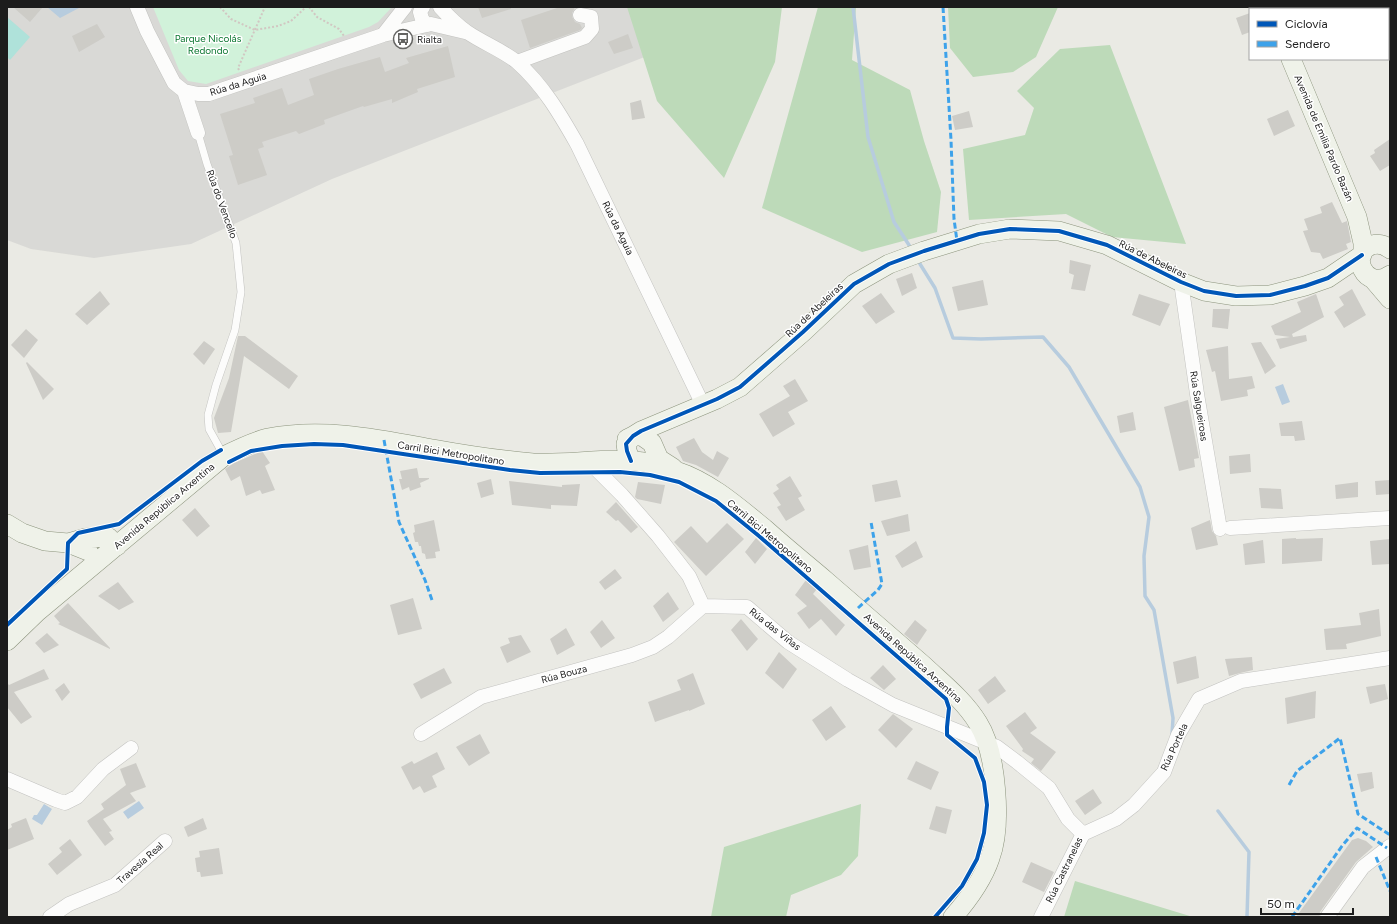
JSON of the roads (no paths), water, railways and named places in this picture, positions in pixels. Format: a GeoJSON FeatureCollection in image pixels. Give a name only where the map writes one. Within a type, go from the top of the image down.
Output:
{"type":"FeatureCollection","features":[{"type":"Feature","properties":{"kind":"street"},"geometry":{"type":"LineString","coordinates":[[137,7],[174,83],[184,91]]}},
{"type":"Feature","properties":{"kind":"street"},"geometry":{"type":"LineString","coordinates":[[383,35],[405,7]]}},
{"type":"Feature","properties":{"kind":"street"},"geometry":{"type":"LineString","coordinates":[[423,7],[420,12],[422,20],[427,25]]}},
{"type":"Feature","properties":{"kind":"street","name":"Rúa da Aguia"},"geometry":{"type":"LineString","coordinates":[[440,7],[451,19],[468,33],[517,62],[539,84],[559,112],[577,144],[702,405]]}},
{"type":"Feature","properties":{"kind":"street"},"geometry":{"type":"LineString","coordinates":[[517,62],[585,37],[592,29],[591,17],[580,15]]}},
{"type":"Feature","properties":{"kind":"street","name":"Rúa da Aguia"},"geometry":{"type":"LineString","coordinates":[[184,91],[198,94],[209,94],[383,35],[431,24],[468,33]]}},
{"type":"Feature","properties":{"kind":"street","name":"Avenida de Emilia Pardo Bazán"},"geometry":{"type":"LineString","coordinates":[[1291,60],[1357,217],[1363,243],[1361,266],[1377,277]]}},
{"type":"Feature","properties":{"kind":"street","name":"Rúa do Vencello"},"geometry":{"type":"LineString","coordinates":[[184,91],[198,133]]}},
{"type":"Feature","properties":{"kind":"street","name":"Avenida de Emilia Pardo Bazán"},"geometry":{"type":"LineString","coordinates":[[1357,217],[1372,236],[1386,245]]}},
{"type":"Feature","properties":{"kind":"street","name":"Rúa de Abeleiras"},"geometry":{"type":"LineString","coordinates":[[633,436],[641,431],[740,387],[803,332],[854,284],[889,264],[924,251],[979,234],[1010,229],[1059,231],[1107,245],[1182,282],[1204,291],[1236,296],[1270,295],[1305,286],[1328,278],[1355,275],[1377,277]]}},
{"type":"Feature","properties":{"kind":"street","name":"Rúa de Abeleiras"},"geometry":{"type":"LineString","coordinates":[[1328,278],[1363,254],[1369,246],[1377,244],[1386,245]]}},
{"type":"Feature","properties":{"kind":"street"},"geometry":{"type":"LineString","coordinates":[[1377,277],[1390,300]]}},
{"type":"Feature","properties":{"kind":"street","name":"Rúa Salgueiroas"},"geometry":{"type":"LineString","coordinates":[[1182,282],[1197,394],[1225,529],[1390,518]]}},
{"type":"Feature","properties":{"kind":"street","name":"Rúa de Abeleiras"},"geometry":{"type":"LineString","coordinates":[[634,461],[681,414]]}},
{"type":"Feature","properties":{"kind":"street","name":"Avenida República Arxentina"},"geometry":{"type":"LineString","coordinates":[[7,641],[37,612],[94,550],[117,546],[224,456],[250,443],[269,438],[289,435],[321,434],[384,440],[508,460],[541,463],[634,461],[677,471]]}},
{"type":"Feature","properties":{"kind":"street"},"geometry":{"type":"LineString","coordinates":[[634,461],[627,451],[626,444],[633,436],[642,436],[652,443]]}},
{"type":"Feature","properties":{"kind":"street","name":"Avenida República Arxentina"},"geometry":{"type":"LineString","coordinates":[[588,461],[633,436]]}},
{"type":"Feature","properties":{"kind":"street","name":"Avenida República Arxentina"},"geometry":{"type":"LineString","coordinates":[[652,443],[659,459],[677,471],[706,484],[731,502],[904,648],[966,706],[979,724],[987,744],[992,766],[996,794],[996,827],[990,858],[976,886],[953,917]]}},
{"type":"Feature","properties":{"kind":"street"},"geometry":{"type":"LineString","coordinates":[[588,461],[622,495],[658,536],[689,576],[703,606]]}},
{"type":"Feature","properties":{"kind":"street"},"geometry":{"type":"LineString","coordinates":[[7,524],[22,533],[45,541],[68,543],[85,538],[94,550],[108,537],[117,546]]}},
{"type":"Feature","properties":{"kind":"street","name":"Rúa Bouza"},"geometry":{"type":"LineString","coordinates":[[420,734],[481,697],[632,655],[653,647],[668,637],[703,606]]}},
{"type":"Feature","properties":{"kind":"street","name":"Rúa das Viñas"},"geometry":{"type":"LineString","coordinates":[[703,606],[747,607],[788,642],[848,680],[894,705],[987,744]]}},
{"type":"Feature","properties":{"kind":"street","name":"Rúa Portela"},"geometry":{"type":"LineString","coordinates":[[1083,834],[1116,819],[1134,805],[1164,772],[1178,735],[1199,700],[1241,682],[1390,658]]}},
{"type":"Feature","properties":{"kind":"street","name":"Rúa Castranelas"},"geometry":{"type":"LineString","coordinates":[[987,744],[1000,749],[1049,788],[1068,819],[1083,834],[1041,917]]}},
{"type":"Feature","properties":{"kind":"street"},"geometry":{"type":"LineString","coordinates":[[7,779],[66,803],[77,797],[103,769],[131,748]]}},
{"type":"Feature","properties":{"kind":"street","name":"Travesía Real"},"geometry":{"type":"LineString","coordinates":[[50,917],[69,904],[115,885],[165,841]]}},
{"type":"Feature","properties":{"kind":"street"},"geometry":{"type":"LineString","coordinates":[[1328,917],[1363,867],[1390,846]]}},
{"type":"Feature","properties":{"kind":"lane","name":"Rúa do Vencello"},"geometry":{"type":"LineString","coordinates":[[198,133],[207,164],[236,243],[241,292],[235,330],[216,385],[208,415],[209,429],[224,456]]}},
{"type":"Feature","properties":{"kind":"waterway"},"geometry":{"type":"LineString","coordinates":[[853,7],[868,137],[894,222],[909,245]]}},
{"type":"Feature","properties":{"kind":"waterway"},"geometry":{"type":"LineString","coordinates":[[920,264],[935,288],[953,338],[981,339],[1043,337],[1069,367],[1140,487],[1149,517],[1144,556],[1145,596],[1154,610],[1173,718],[1172,735]]}},
{"type":"Feature","properties":{"kind":"waterway"},"geometry":{"type":"LineString","coordinates":[[1218,811],[1249,852],[1247,917]]}},
{"type":"Feature","properties":{"kind":"place","name":"Rialta"},"geometry":{"type":"Point","coordinates":[403,39]}},
{"type":"Feature","properties":{"kind":"park label","name":"Parque Nicolás Redondo"},"geometry":{"type":"Point","coordinates":[208,44]}}]}
